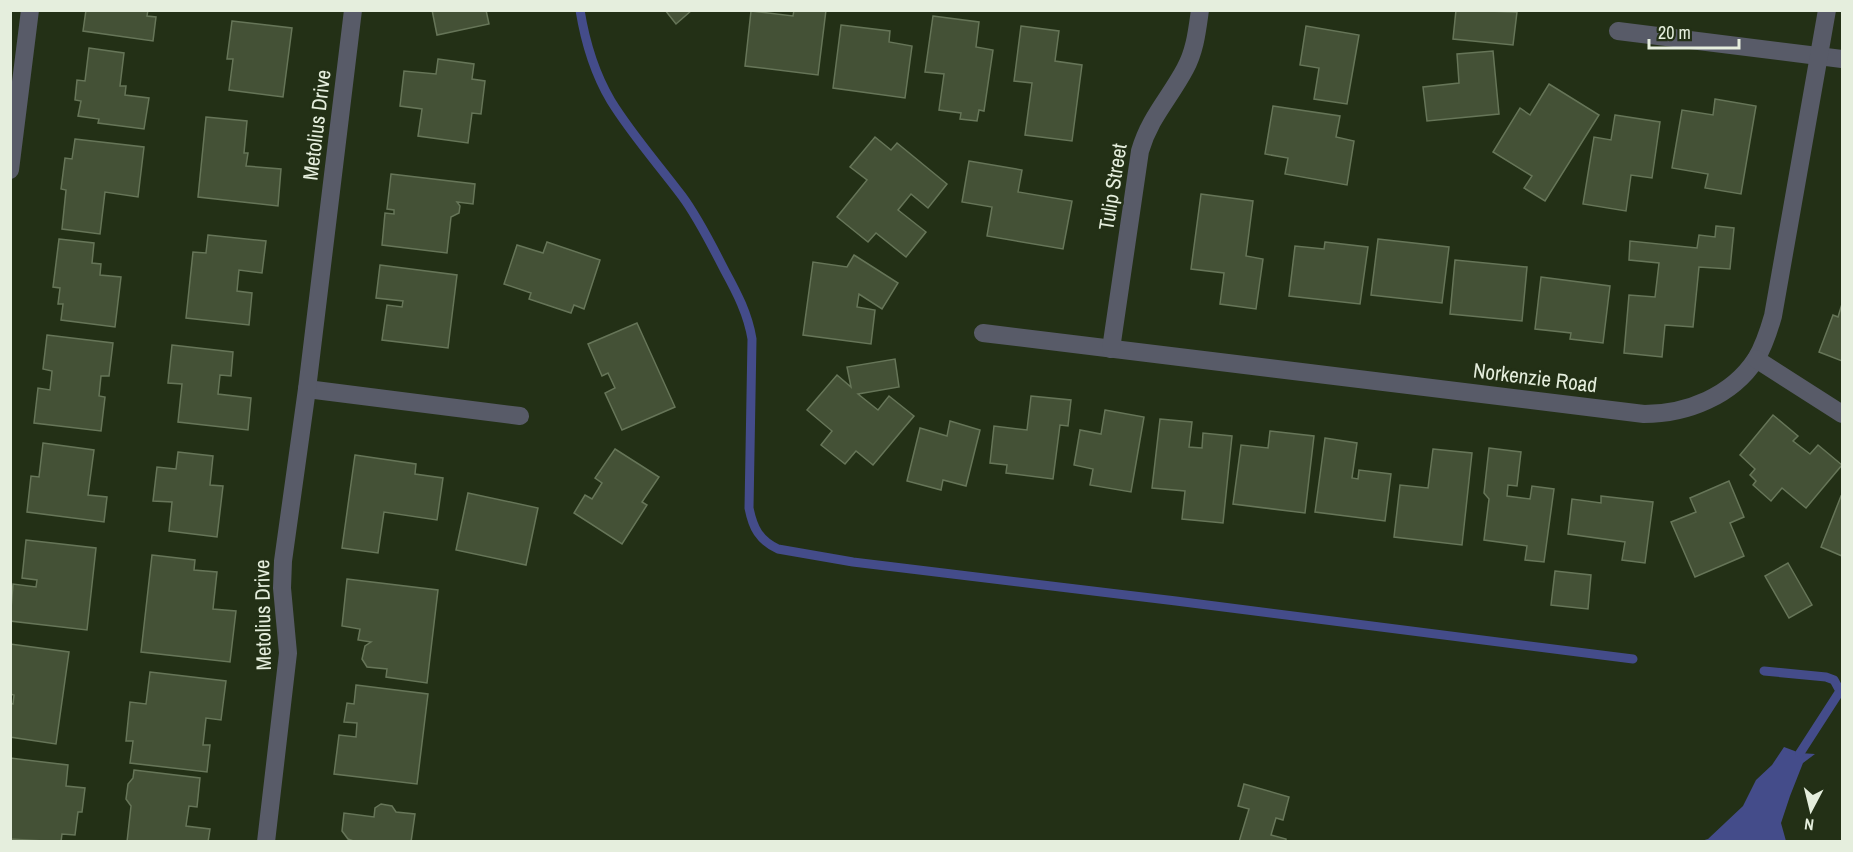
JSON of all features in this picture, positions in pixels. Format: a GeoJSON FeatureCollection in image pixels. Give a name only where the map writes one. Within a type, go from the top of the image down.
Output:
{"type":"FeatureCollection","features":[{"type":"Feature","properties":{"kind":"street"},"geometry":{"type":"LineString","coordinates":[[10,170],[30,10]]}},
{"type":"Feature","properties":{"kind":"street","name":"Metolius Drive"},"geometry":{"type":"LineString","coordinates":[[266,842],[288,663],[288,633],[282,588],[283,561],[307,389],[352,10]]}},
{"type":"Feature","properties":{"kind":"street","name":"Tulip Street"},"geometry":{"type":"LineString","coordinates":[[1111,349],[1140,151],[1146,130],[1191,57],[1200,10]]}},
{"type":"Feature","properties":{"kind":"street","name":"Norkenzie Road"},"geometry":{"type":"LineString","coordinates":[[983,333],[1644,414],[1680,411],[1696,405],[1732,385],[1756,359],[1768,333],[1773,316],[1827,10]]}},
{"type":"Feature","properties":{"kind":"street"},"geometry":{"type":"LineString","coordinates":[[1618,31],[1842,59]]}},
{"type":"Feature","properties":{"kind":"street"},"geometry":{"type":"LineString","coordinates":[[1756,359],[1842,414]]}},
{"type":"Feature","properties":{"kind":"street"},"geometry":{"type":"LineString","coordinates":[[307,389],[520,416]]}},
{"type":"Feature","properties":{"kind":"water"},"geometry":{"type":"Polygon","coordinates":[[[1784,747],[1800,753],[1815,754],[1803,763],[1781,823],[1786,841],[1701,841],[1708,839],[1743,806],[1756,780],[1772,765],[1784,747]]]}},
{"type":"Feature","properties":{"kind":"building"},"geometry":{"type":"Polygon","coordinates":[[[86,10],[148,10],[147,16],[156,17],[153,41],[83,31],[86,10]]]}},
{"type":"Feature","properties":{"kind":"building"},"geometry":{"type":"Polygon","coordinates":[[[432,10],[486,10],[489,24],[437,35],[432,10]]]}},
{"type":"Feature","properties":{"kind":"building"},"geometry":{"type":"Polygon","coordinates":[[[665,10],[692,10],[676,24],[665,10]]]}},
{"type":"Feature","properties":{"kind":"building"},"geometry":{"type":"Polygon","coordinates":[[[794,10],[826,10],[818,75],[745,66],[751,11],[793,16],[794,10]]]}},
{"type":"Feature","properties":{"kind":"building"},"geometry":{"type":"Polygon","coordinates":[[[1456,10],[1517,12],[1513,45],[1453,39],[1456,10]]]}},
{"type":"Feature","properties":{"kind":"building"},"geometry":{"type":"Polygon","coordinates":[[[933,16],[979,22],[976,47],[993,50],[984,111],[979,110],[977,121],[960,119],[961,113],[939,110],[944,74],[925,72],[933,16]]]}},
{"type":"Feature","properties":{"kind":"building"},"geometry":{"type":"Polygon","coordinates":[[[232,21],[292,28],[283,97],[229,90],[233,59],[227,59],[232,21]]]}},
{"type":"Feature","properties":{"kind":"building"},"geometry":{"type":"Polygon","coordinates":[[[841,25],[890,31],[889,42],[912,46],[905,98],[833,88],[841,25]]]}},
{"type":"Feature","properties":{"kind":"building"},"geometry":{"type":"Polygon","coordinates":[[[1021,26],[1059,31],[1055,61],[1082,65],[1072,141],[1025,135],[1032,83],[1014,81],[1021,26]]]}},
{"type":"Feature","properties":{"kind":"building"},"geometry":{"type":"Polygon","coordinates":[[[1306,26],[1359,35],[1347,104],[1314,99],[1319,68],[1300,65],[1306,26]]]}},
{"type":"Feature","properties":{"kind":"building"},"geometry":{"type":"Polygon","coordinates":[[[89,48],[124,53],[120,86],[126,86],[125,95],[149,98],[144,129],[98,123],[99,119],[78,116],[81,101],[75,100],[77,80],[85,81],[89,48]]]}},
{"type":"Feature","properties":{"kind":"building"},"geometry":{"type":"Polygon","coordinates":[[[1493,51],[1499,114],[1427,121],[1423,87],[1459,83],[1457,54],[1493,51]]]}},
{"type":"Feature","properties":{"kind":"building"},"geometry":{"type":"Polygon","coordinates":[[[438,59],[474,64],[472,79],[485,81],[481,114],[472,113],[468,143],[418,136],[422,109],[400,106],[404,71],[436,74],[438,59]]]}},
{"type":"Feature","properties":{"kind":"building"},"geometry":{"type":"Polygon","coordinates":[[[1549,84],[1599,115],[1545,201],[1524,188],[1532,176],[1493,152],[1520,108],[1530,115],[1549,84]]]}},
{"type":"Feature","properties":{"kind":"building"},"geometry":{"type":"Polygon","coordinates":[[[1715,99],[1756,106],[1741,194],[1705,188],[1708,174],[1672,168],[1682,110],[1713,115],[1715,99]]]}},
{"type":"Feature","properties":{"kind":"building"},"geometry":{"type":"Polygon","coordinates":[[[1273,106],[1340,116],[1336,137],[1354,141],[1347,185],[1285,174],[1288,158],[1265,154],[1273,106]]]}},
{"type":"Feature","properties":{"kind":"building"},"geometry":{"type":"Polygon","coordinates":[[[1615,115],[1660,122],[1652,178],[1631,175],[1626,211],[1583,204],[1594,137],[1611,140],[1615,115]]]}},
{"type":"Feature","properties":{"kind":"building"},"geometry":{"type":"Polygon","coordinates":[[[206,117],[247,121],[244,153],[248,153],[246,166],[281,169],[278,206],[198,197],[206,117]]]}},
{"type":"Feature","properties":{"kind":"building"},"geometry":{"type":"Polygon","coordinates":[[[875,137],[891,150],[897,143],[947,184],[928,208],[911,194],[898,210],[926,232],[906,257],[876,233],[868,242],[837,217],[867,180],[850,167],[875,137]]]}},
{"type":"Feature","properties":{"kind":"building"},"geometry":{"type":"Polygon","coordinates":[[[75,139],[144,147],[138,197],[105,192],[100,234],[62,229],[66,190],[61,189],[65,158],[72,159],[75,139]]]}},
{"type":"Feature","properties":{"kind":"building"},"geometry":{"type":"Polygon","coordinates":[[[969,161],[1022,170],[1018,192],[1072,201],[1063,249],[987,236],[992,207],[962,202],[969,161]]]}},
{"type":"Feature","properties":{"kind":"building"},"geometry":{"type":"Polygon","coordinates":[[[391,174],[475,184],[473,204],[457,202],[460,206],[459,213],[451,217],[447,253],[382,245],[385,213],[394,214],[394,210],[387,209],[391,174]]]}},
{"type":"Feature","properties":{"kind":"building"},"geometry":{"type":"Polygon","coordinates":[[[1201,194],[1253,201],[1246,256],[1263,259],[1256,309],[1220,304],[1224,273],[1191,269],[1201,194]]]}},
{"type":"Feature","properties":{"kind":"building"},"geometry":{"type":"Polygon","coordinates":[[[1716,226],[1734,228],[1730,269],[1699,267],[1693,327],[1665,325],[1662,357],[1624,353],[1629,295],[1655,297],[1659,263],[1629,260],[1630,241],[1697,248],[1699,235],[1715,237],[1716,226]]]}},
{"type":"Feature","properties":{"kind":"building"},"geometry":{"type":"Polygon","coordinates":[[[208,235],[266,241],[262,273],[239,270],[237,291],[252,293],[249,325],[186,318],[193,252],[206,253],[208,235]]]}},
{"type":"Feature","properties":{"kind":"building"},"geometry":{"type":"Polygon","coordinates":[[[59,239],[94,243],[92,263],[101,264],[100,275],[121,277],[115,327],[61,320],[63,304],[58,304],[60,288],[53,287],[59,239]]]}},
{"type":"Feature","properties":{"kind":"building"},"geometry":{"type":"Polygon","coordinates":[[[1378,239],[1449,247],[1442,303],[1371,295],[1378,239]]]}},
{"type":"Feature","properties":{"kind":"building"},"geometry":{"type":"Polygon","coordinates":[[[547,242],[600,260],[584,309],[574,305],[571,313],[529,299],[531,293],[504,284],[517,245],[543,253],[547,242]]]}},
{"type":"Feature","properties":{"kind":"building"},"geometry":{"type":"Polygon","coordinates":[[[1325,242],[1368,247],[1360,304],[1289,296],[1295,246],[1324,249],[1325,242]]]}},
{"type":"Feature","properties":{"kind":"building"},"geometry":{"type":"Polygon","coordinates":[[[854,255],[898,283],[882,309],[859,294],[857,307],[875,310],[871,344],[803,335],[813,262],[847,267],[854,255]]]}},
{"type":"Feature","properties":{"kind":"building"},"geometry":{"type":"Polygon","coordinates":[[[1455,260],[1527,267],[1522,321],[1450,314],[1455,260]]]}},
{"type":"Feature","properties":{"kind":"building"},"geometry":{"type":"Polygon","coordinates":[[[380,265],[457,275],[448,348],[382,340],[387,305],[402,307],[403,301],[376,298],[380,265]]]}},
{"type":"Feature","properties":{"kind":"building"},"geometry":{"type":"Polygon","coordinates":[[[1541,277],[1610,286],[1603,343],[1570,339],[1571,333],[1535,329],[1541,277]]]}},
{"type":"Feature","properties":{"kind":"building"},"geometry":{"type":"Polygon","coordinates":[[[1842,304],[1842,361],[1819,352],[1833,315],[1838,317],[1842,304]]]}},
{"type":"Feature","properties":{"kind":"building"},"geometry":{"type":"Polygon","coordinates":[[[637,323],[675,407],[622,430],[605,393],[615,388],[608,373],[602,376],[588,344],[637,323]]]}},
{"type":"Feature","properties":{"kind":"building"},"geometry":{"type":"Polygon","coordinates":[[[47,335],[113,343],[109,376],[101,376],[99,396],[105,397],[101,431],[34,423],[38,388],[50,390],[52,371],[43,369],[47,335]]]}},
{"type":"Feature","properties":{"kind":"building"},"geometry":{"type":"Polygon","coordinates":[[[172,345],[233,352],[231,376],[220,375],[218,394],[251,398],[248,430],[178,422],[182,384],[168,383],[172,345]]]}},
{"type":"Feature","properties":{"kind":"building"},"geometry":{"type":"Polygon","coordinates":[[[895,359],[899,387],[858,394],[878,410],[889,396],[914,416],[873,465],[856,451],[845,464],[821,445],[832,431],[807,410],[837,375],[851,387],[847,367],[895,359]]]}},
{"type":"Feature","properties":{"kind":"building"},"geometry":{"type":"Polygon","coordinates":[[[1031,396],[1071,400],[1068,426],[1060,425],[1053,479],[1006,473],[1007,465],[990,463],[994,426],[1027,430],[1031,396]]]}},
{"type":"Feature","properties":{"kind":"building"},"geometry":{"type":"Polygon","coordinates":[[[1105,410],[1144,417],[1131,492],[1090,485],[1093,469],[1074,465],[1080,430],[1101,434],[1105,410]]]}},
{"type":"Feature","properties":{"kind":"building"},"geometry":{"type":"Polygon","coordinates":[[[1773,415],[1798,436],[1793,441],[1810,454],[1818,445],[1842,465],[1806,508],[1782,488],[1771,501],[1753,485],[1756,481],[1750,475],[1755,469],[1740,455],[1773,415]]]}},
{"type":"Feature","properties":{"kind":"building"},"geometry":{"type":"Polygon","coordinates":[[[1160,419],[1192,422],[1189,447],[1202,448],[1203,433],[1232,436],[1223,523],[1182,519],[1185,491],[1152,488],[1160,419]]]}},
{"type":"Feature","properties":{"kind":"building"},"geometry":{"type":"Polygon","coordinates":[[[950,421],[980,430],[966,486],[943,480],[941,490],[907,481],[920,428],[947,436],[950,421]]]}},
{"type":"Feature","properties":{"kind":"building"},"geometry":{"type":"Polygon","coordinates":[[[1270,431],[1314,436],[1305,513],[1233,504],[1241,445],[1268,448],[1270,431]]]}},
{"type":"Feature","properties":{"kind":"building"},"geometry":{"type":"Polygon","coordinates":[[[1325,438],[1357,443],[1352,478],[1358,479],[1359,470],[1391,474],[1385,521],[1315,512],[1325,438]]]}},
{"type":"Feature","properties":{"kind":"building"},"geometry":{"type":"Polygon","coordinates":[[[43,443],[94,450],[88,495],[107,497],[104,522],[27,512],[31,476],[39,477],[43,443]]]}},
{"type":"Feature","properties":{"kind":"building"},"geometry":{"type":"Polygon","coordinates":[[[1489,448],[1521,452],[1517,486],[1508,485],[1507,496],[1530,499],[1532,486],[1554,489],[1544,562],[1525,560],[1527,546],[1484,540],[1489,499],[1484,493],[1489,448]]]}},
{"type":"Feature","properties":{"kind":"building"},"geometry":{"type":"Polygon","coordinates":[[[615,449],[659,477],[642,502],[647,505],[622,544],[574,513],[585,495],[592,499],[602,483],[595,478],[615,449]]]}},
{"type":"Feature","properties":{"kind":"building"},"geometry":{"type":"Polygon","coordinates":[[[1433,449],[1472,453],[1462,545],[1394,537],[1400,485],[1428,488],[1433,449]]]}},
{"type":"Feature","properties":{"kind":"building"},"geometry":{"type":"Polygon","coordinates":[[[178,452],[213,456],[210,485],[223,486],[217,537],[169,531],[172,502],[153,501],[157,467],[176,469],[178,452]]]}},
{"type":"Feature","properties":{"kind":"building"},"geometry":{"type":"Polygon","coordinates":[[[355,455],[416,464],[415,474],[443,478],[437,520],[384,512],[378,553],[342,548],[355,455]]]}},
{"type":"Feature","properties":{"kind":"building"},"geometry":{"type":"Polygon","coordinates":[[[1729,481],[1744,517],[1730,523],[1744,556],[1695,577],[1671,522],[1696,512],[1690,498],[1729,481]]]}},
{"type":"Feature","properties":{"kind":"building"},"geometry":{"type":"Polygon","coordinates":[[[468,493],[538,508],[526,565],[456,550],[468,493]]]}},
{"type":"Feature","properties":{"kind":"building"},"geometry":{"type":"Polygon","coordinates":[[[1601,496],[1653,502],[1645,563],[1622,560],[1625,542],[1568,534],[1572,499],[1601,503],[1601,496]]]}},
{"type":"Feature","properties":{"kind":"building"},"geometry":{"type":"Polygon","coordinates":[[[1842,497],[1842,556],[1821,547],[1842,497]]]}},
{"type":"Feature","properties":{"kind":"building"},"geometry":{"type":"Polygon","coordinates":[[[26,540],[96,548],[87,630],[10,621],[13,584],[36,587],[37,580],[22,578],[26,540]]]}},
{"type":"Feature","properties":{"kind":"building"},"geometry":{"type":"Polygon","coordinates":[[[152,555],[195,560],[194,570],[217,572],[213,609],[236,611],[230,662],[141,652],[152,555]]]}},
{"type":"Feature","properties":{"kind":"building"},"geometry":{"type":"Polygon","coordinates":[[[1788,563],[1812,605],[1789,618],[1765,576],[1788,563]]]}},
{"type":"Feature","properties":{"kind":"building"},"geometry":{"type":"Polygon","coordinates":[[[1555,571],[1591,575],[1588,609],[1551,605],[1555,571]]]}},
{"type":"Feature","properties":{"kind":"building"},"geometry":{"type":"Polygon","coordinates":[[[347,579],[438,590],[427,683],[386,677],[387,669],[367,667],[362,659],[365,646],[371,642],[358,640],[360,629],[342,626],[347,579]]]}},
{"type":"Feature","properties":{"kind":"building"},"geometry":{"type":"Polygon","coordinates":[[[10,644],[69,652],[56,744],[10,737],[10,703],[13,704],[14,695],[10,694],[10,644]]]}},
{"type":"Feature","properties":{"kind":"building"},"geometry":{"type":"Polygon","coordinates":[[[150,672],[226,681],[221,720],[206,718],[203,745],[210,745],[207,772],[130,763],[133,741],[126,741],[130,702],[146,704],[150,672]]]}},
{"type":"Feature","properties":{"kind":"building"},"geometry":{"type":"Polygon","coordinates":[[[356,685],[428,694],[417,784],[334,774],[339,735],[356,737],[357,723],[344,722],[347,703],[354,704],[356,685]]]}},
{"type":"Feature","properties":{"kind":"building"},"geometry":{"type":"Polygon","coordinates":[[[10,758],[68,765],[66,786],[85,788],[82,812],[78,812],[75,835],[62,834],[61,842],[10,839],[10,758]]]}},
{"type":"Feature","properties":{"kind":"building"},"geometry":{"type":"Polygon","coordinates":[[[134,770],[200,778],[197,807],[189,806],[186,826],[210,829],[208,842],[127,842],[131,806],[126,799],[128,784],[133,778],[134,770]]]}},
{"type":"Feature","properties":{"kind":"building"},"geometry":{"type":"Polygon","coordinates":[[[1244,784],[1289,797],[1283,820],[1276,818],[1271,835],[1286,839],[1286,842],[1239,842],[1249,809],[1238,806],[1244,784]]]}},
{"type":"Feature","properties":{"kind":"building"},"geometry":{"type":"Polygon","coordinates":[[[381,804],[392,806],[396,812],[415,814],[411,842],[356,842],[348,839],[342,831],[344,813],[374,817],[375,808],[381,804]]]}},
{"type":"Feature","properties":{"kind":"waterway"},"geometry":{"type":"LineString","coordinates":[[580,10],[591,57],[605,91],[628,126],[694,214],[745,312],[752,339],[749,508],[758,533],[766,542],[778,549],[853,562],[1633,659]]}},
{"type":"Feature","properties":{"kind":"waterway"},"geometry":{"type":"LineString","coordinates":[[1764,671],[1826,677],[1834,680],[1840,691],[1800,753]]}}]}
